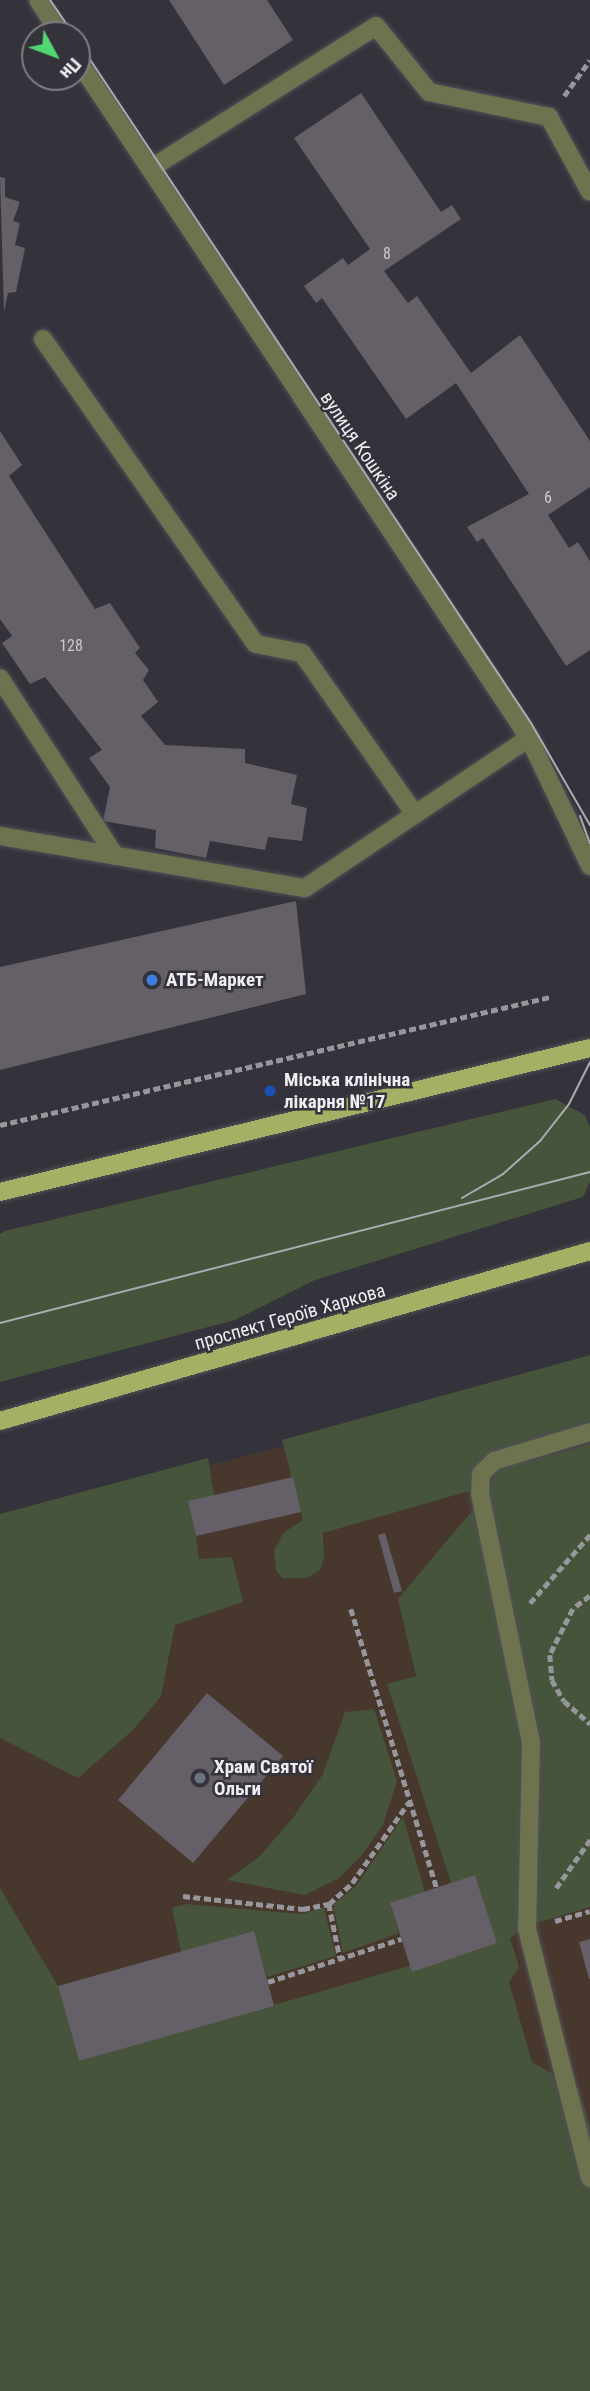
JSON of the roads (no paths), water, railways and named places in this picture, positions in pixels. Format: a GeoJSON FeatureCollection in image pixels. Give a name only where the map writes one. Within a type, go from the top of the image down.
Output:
{"type":"FeatureCollection","features":[{"type":"Feature","properties":{"kind":"main road"},"geometry":{"type":"LineString","coordinates":[[0,1192],[590,1048]]}},
{"type":"Feature","properties":{"kind":"main road","name":"проспект Героїв Харкова"},"geometry":{"type":"LineString","coordinates":[[0,1421],[590,1251]]}},
{"type":"Feature","properties":{"kind":"street"},"geometry":{"type":"LineString","coordinates":[[38,0],[52,21]]}},
{"type":"Feature","properties":{"kind":"street"},"geometry":{"type":"LineString","coordinates":[[150,169],[376,26],[429,92],[549,117],[590,192]]}},
{"type":"Feature","properties":{"kind":"street","name":"вулиця Кошкіна"},"geometry":{"type":"LineString","coordinates":[[91,80],[529,738],[590,866]]}},
{"type":"Feature","properties":{"kind":"street"},"geometry":{"type":"LineString","coordinates":[[43,339],[256,644],[302,653],[414,813]]}},
{"type":"Feature","properties":{"kind":"street"},"geometry":{"type":"LineString","coordinates":[[0,678],[115,856]]}},
{"type":"Feature","properties":{"kind":"street"},"geometry":{"type":"LineString","coordinates":[[0,836],[304,888],[529,738]]}},
{"type":"Feature","properties":{"kind":"street"},"geometry":{"type":"LineString","coordinates":[[590,1432],[494,1461],[481,1474],[480,1494],[534,1773],[525,1861],[527,1929],[590,2178]]}},
{"type":"Feature","properties":{"kind":"tram line"},"geometry":{"type":"LineString","coordinates":[[50,0],[64,21]]}},
{"type":"Feature","properties":{"kind":"tram line"},"geometry":{"type":"LineString","coordinates":[[91,61],[531,723],[590,825]]}},
{"type":"Feature","properties":{"kind":"tram line"},"geometry":{"type":"LineString","coordinates":[[580,816],[590,843]]}},
{"type":"Feature","properties":{"kind":"tram line"},"geometry":{"type":"LineString","coordinates":[[462,1198],[503,1174],[540,1141],[569,1104],[590,1062]]}},
{"type":"Feature","properties":{"kind":"tram line"},"geometry":{"type":"LineString","coordinates":[[0,1323],[590,1172]]}},
{"type":"Feature","properties":{"kind":"place","name":"АТБ-Маркет"},"geometry":{"type":"Point","coordinates":[152,980]}},
{"type":"Feature","properties":{"kind":"place","name":"Міська клінічна лікарня №17"},"geometry":{"type":"Point","coordinates":[270,1091]}},
{"type":"Feature","properties":{"kind":"place","name":"Храм Святої Ольги"},"geometry":{"type":"Point","coordinates":[200,1778]}}]}
